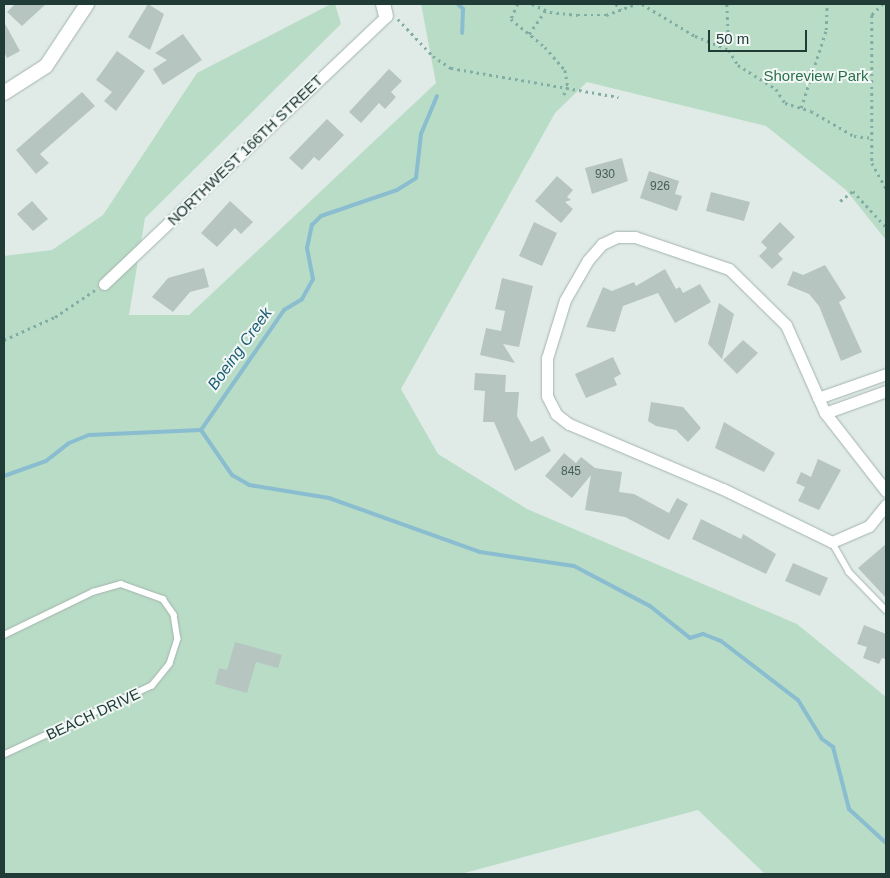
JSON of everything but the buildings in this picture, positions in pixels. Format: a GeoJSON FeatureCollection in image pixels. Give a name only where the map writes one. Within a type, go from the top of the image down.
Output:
{"type":"FeatureCollection","features":[{"type":"Feature","properties":{"kind":"street"},"geometry":{"type":"LineString","coordinates":[[4,93],[46,66],[87,4]]}},
{"type":"Feature","properties":{"kind":"street","name":"NORTHWEST 166TH STREET"},"geometry":{"type":"LineString","coordinates":[[104,284],[384,10]]}},
{"type":"Feature","properties":{"kind":"street"},"geometry":{"type":"LineString","coordinates":[[886,491],[825,413],[786,325],[729,269],[635,237],[616,237],[588,260],[565,300],[546,378],[547,396],[556,414],[569,424],[723,489],[832,542],[869,526],[886,505]]}},
{"type":"Feature","properties":{"kind":"street"},"geometry":{"type":"LineString","coordinates":[[818,398],[886,374]]}},
{"type":"Feature","properties":{"kind":"street"},"geometry":{"type":"LineString","coordinates":[[825,413],[886,391]]}},
{"type":"Feature","properties":{"kind":"lane"},"geometry":{"type":"LineString","coordinates":[[832,542],[850,572],[886,610]]}},
{"type":"Feature","properties":{"kind":"lane","name":"BEACH DRIVE"},"geometry":{"type":"LineString","coordinates":[[4,635],[93,592],[121,584],[163,599],[174,615],[178,639],[170,664],[152,686],[4,755]]}},
{"type":"Feature","properties":{"kind":"path"},"geometry":{"type":"LineString","coordinates":[[518,4],[511,19],[565,70],[567,89],[564,95]]}},
{"type":"Feature","properties":{"kind":"path"},"geometry":{"type":"LineString","coordinates":[[532,4],[546,10],[606,15],[637,4]]}},
{"type":"Feature","properties":{"kind":"path"},"geometry":{"type":"LineString","coordinates":[[616,4],[621,10]]}},
{"type":"Feature","properties":{"kind":"path"},"geometry":{"type":"LineString","coordinates":[[642,4],[729,50]]}},
{"type":"Feature","properties":{"kind":"path"},"geometry":{"type":"LineString","coordinates":[[727,4],[729,50],[738,65],[776,89],[785,103],[801,108],[854,136],[872,138]]}},
{"type":"Feature","properties":{"kind":"path"},"geometry":{"type":"LineString","coordinates":[[801,108],[826,30],[827,4]]}},
{"type":"Feature","properties":{"kind":"path"},"geometry":{"type":"LineString","coordinates":[[883,4],[872,15],[872,163],[886,188]]}},
{"type":"Feature","properties":{"kind":"path"},"geometry":{"type":"LineString","coordinates":[[384,10],[404,21],[433,56],[451,68],[619,97]]}},
{"type":"Feature","properties":{"kind":"path"},"geometry":{"type":"LineString","coordinates":[[529,34],[546,10]]}},
{"type":"Feature","properties":{"kind":"path"},"geometry":{"type":"LineString","coordinates":[[840,201],[853,191],[886,226]]}},
{"type":"Feature","properties":{"kind":"path"},"geometry":{"type":"LineString","coordinates":[[4,340],[55,318],[104,284]]}},
{"type":"Feature","properties":{"kind":"green space","name":"Shoreview Park"},"geometry":{"type":"Polygon","coordinates":[[[331,4],[335,4],[341,24],[145,218],[129,315],[189,315],[436,83],[421,4],[886,4],[886,240],[846,190],[766,126],[587,82],[555,113],[401,389],[438,454],[527,509],[797,624],[886,697],[886,874],[765,874],[698,810],[461,874],[4,874],[4,256],[52,250],[103,215],[197,73],[331,4]]]}},
{"type":"Feature","properties":{"kind":"waterway","name":"Boeing Creek"},"geometry":{"type":"LineString","coordinates":[[458,4],[463,9],[462,33]]}},
{"type":"Feature","properties":{"kind":"waterway","name":"Boeing Creek"},"geometry":{"type":"LineString","coordinates":[[4,476],[46,461],[69,443],[89,435],[201,430],[284,310],[302,299],[313,279],[307,248],[312,225],[321,216],[397,190],[416,178],[421,134],[437,96]]}},
{"type":"Feature","properties":{"kind":"waterway"},"geometry":{"type":"LineString","coordinates":[[201,430],[232,475],[249,485],[329,498],[480,552],[574,566],[650,606],[690,638],[703,634],[721,641],[798,700],[822,739],[833,747],[849,809],[886,843]]}}]}
